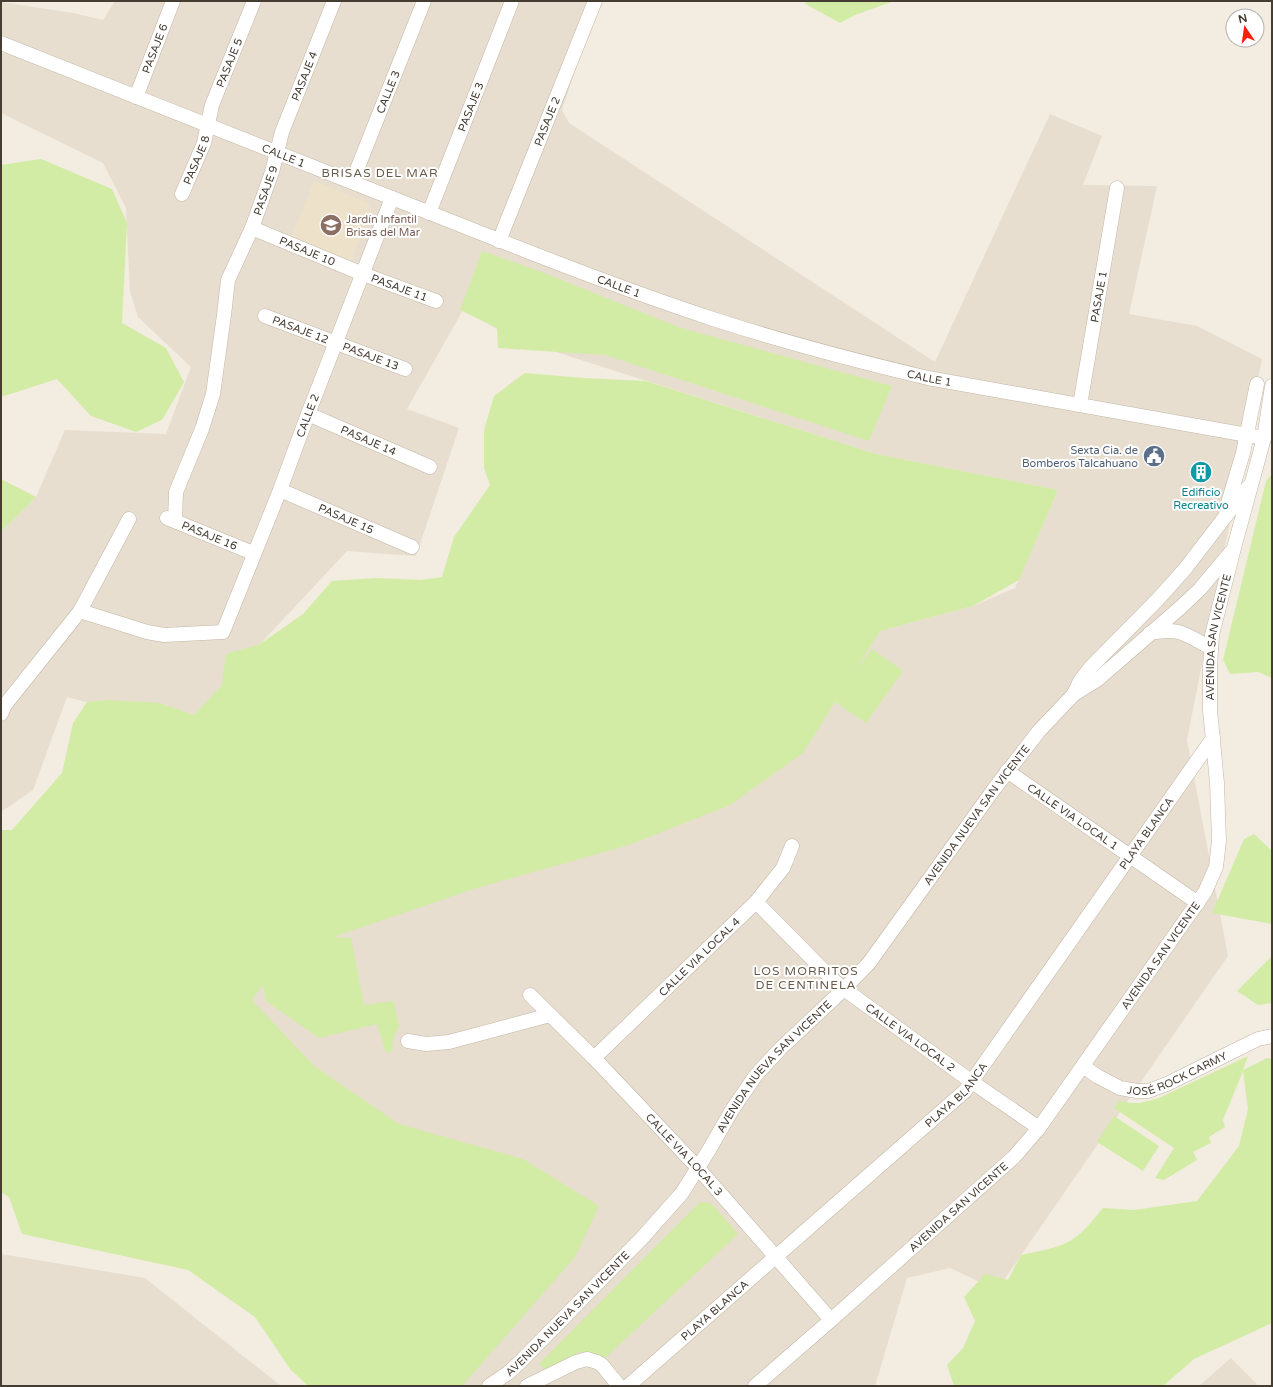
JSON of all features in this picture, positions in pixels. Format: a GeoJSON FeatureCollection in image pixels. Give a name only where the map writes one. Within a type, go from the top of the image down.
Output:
{"type":"FeatureCollection","features":[{"type":"Feature","properties":{"kind":"street","name":"PASAJE 6"},"geometry":{"type":"LineString","coordinates":[[136,97],[173,1]]}},
{"type":"Feature","properties":{"kind":"street","name":"PASAJE 5"},"geometry":{"type":"LineString","coordinates":[[208,125],[212,105],[254,1]]}},
{"type":"Feature","properties":{"kind":"street","name":"PASAJE 4"},"geometry":{"type":"LineString","coordinates":[[277,153],[282,132],[334,1]]}},
{"type":"Feature","properties":{"kind":"street","name":"CALLE 3"},"geometry":{"type":"LineString","coordinates":[[352,182],[424,1]]}},
{"type":"Feature","properties":{"kind":"street","name":"PASAJE 3"},"geometry":{"type":"LineString","coordinates":[[429,213],[512,1]]}},
{"type":"Feature","properties":{"kind":"street","name":"PASAJE 2"},"geometry":{"type":"LineString","coordinates":[[500,241],[594,1]]}},
{"type":"Feature","properties":{"kind":"street","name":"CALLE 1"},"geometry":{"type":"LineString","coordinates":[[1,44],[500,241],[633,291],[774,338],[880,367],[921,376],[1264,438]]}},
{"type":"Feature","properties":{"kind":"street","name":"PASAJE 8"},"geometry":{"type":"LineString","coordinates":[[182,194],[204,143],[208,125]]}},
{"type":"Feature","properties":{"kind":"street","name":"PASAJE 9"},"geometry":{"type":"LineString","coordinates":[[170,519],[176,492],[202,429],[213,394],[228,280],[252,228],[272,172],[277,153]]}},
{"type":"Feature","properties":{"kind":"street","name":"PASAJE 1"},"geometry":{"type":"LineString","coordinates":[[1080,405],[1117,188]]}},
{"type":"Feature","properties":{"kind":"street","name":"CALLE 2"},"geometry":{"type":"LineString","coordinates":[[80,611],[147,632],[164,635],[223,632],[253,552],[280,490],[392,198]]}},
{"type":"Feature","properties":{"kind":"street","name":"PASAJE 10"},"geometry":{"type":"LineString","coordinates":[[252,228],[363,274]]}},
{"type":"Feature","properties":{"kind":"street","name":"PASAJE 11"},"geometry":{"type":"LineString","coordinates":[[363,274],[436,302]]}},
{"type":"Feature","properties":{"kind":"street","name":"PASAJE 12"},"geometry":{"type":"LineString","coordinates":[[265,316],[336,343]]}},
{"type":"Feature","properties":{"kind":"street","name":"PASAJE 13"},"geometry":{"type":"LineString","coordinates":[[336,343],[405,369]]}},
{"type":"Feature","properties":{"kind":"street"},"geometry":{"type":"LineString","coordinates":[[1222,522],[1247,435],[1257,384]]}},
{"type":"Feature","properties":{"kind":"street","name":"AVENIDA SAN VICENTE"},"geometry":{"type":"LineString","coordinates":[[755,1386],[1014,1157],[1039,1128],[1198,903],[1211,880],[1219,852],[1219,830],[1210,710],[1209,682],[1211,648],[1216,619],[1264,438],[1272,386]]}},
{"type":"Feature","properties":{"kind":"street","name":"PASAJE 14"},"geometry":{"type":"LineString","coordinates":[[308,414],[430,467]]}},
{"type":"Feature","properties":{"kind":"street","name":"AVENIDA NUEVA SAN VICENTE"},"geometry":{"type":"LineString","coordinates":[[1074,694],[1080,681],[1090,668],[1180,575],[1253,481]]}},
{"type":"Feature","properties":{"kind":"street","name":"PASAJE 15"},"geometry":{"type":"LineString","coordinates":[[280,490],[412,547]]}},
{"type":"Feature","properties":{"kind":"street"},"geometry":{"type":"LineString","coordinates":[[1,714],[5,705],[80,611],[129,519]]}},
{"type":"Feature","properties":{"kind":"street","name":"PASAJE 16"},"geometry":{"type":"LineString","coordinates":[[170,519],[253,552]]}},
{"type":"Feature","properties":{"kind":"street","name":"AVENIDA NUEVA SAN VICENTE"},"geometry":{"type":"LineString","coordinates":[[489,1386],[508,1373],[521,1361],[637,1243],[682,1193],[732,1110],[756,1076],[781,1048],[844,989],[869,963],[1007,772],[1039,731],[1074,694],[1097,680],[1181,607],[1200,589],[1234,548]]}},
{"type":"Feature","properties":{"kind":"street"},"geometry":{"type":"LineString","coordinates":[[1150,633],[1166,630],[1179,631],[1211,648]]}},
{"type":"Feature","properties":{"kind":"street","name":"PLAYA BLANCA"},"geometry":{"type":"LineString","coordinates":[[628,1386],[957,1098],[972,1082],[1213,738]]}},
{"type":"Feature","properties":{"kind":"street","name":"CALLE VIA LOCAL 1"},"geometry":{"type":"LineString","coordinates":[[1007,772],[1198,903]]}},
{"type":"Feature","properties":{"kind":"street","name":"CALLE VIA LOCAL 4"},"geometry":{"type":"LineString","coordinates":[[594,1058],[756,902],[782,868],[792,846]]}},
{"type":"Feature","properties":{"kind":"street","name":"CALLE VIA LOCAL 2"},"geometry":{"type":"LineString","coordinates":[[756,902],[831,978],[844,989],[972,1082],[1039,1128]]}},
{"type":"Feature","properties":{"kind":"street","name":"CALLE VIA LOCAL 3"},"geometry":{"type":"LineString","coordinates":[[530,995],[594,1058],[698,1168],[831,1320]]}},
{"type":"Feature","properties":{"kind":"street"},"geometry":{"type":"LineString","coordinates":[[408,1041],[426,1044],[449,1042],[550,1015]]}},
{"type":"Feature","properties":{"kind":"street","name":"JOSÉ ROCK CARMY"},"geometry":{"type":"LineString","coordinates":[[1083,1066],[1097,1076],[1120,1088],[1137,1092],[1148,1091],[1167,1084],[1258,1039],[1272,1036]]}},
{"type":"Feature","properties":{"kind":"street"},"geometry":{"type":"LineString","coordinates":[[527,1386],[576,1362],[587,1359],[602,1365],[619,1386]]}},
{"type":"Feature","properties":{"kind":"shaded area"},"geometry":{"type":"Polygon","coordinates":[[[115,1],[598,1],[562,110],[569,123],[935,362],[1050,114],[1102,136],[1083,185],[1157,186],[1129,314],[1197,326],[1262,359],[1187,740],[1228,956],[997,1290],[950,1268],[907,1278],[875,1386],[350,1386],[296,1096],[207,996],[880,631],[973,606],[1015,588],[1058,490],[876,454],[515,339],[463,310],[407,409],[459,428],[416,556],[347,551],[183,727],[67,697],[33,790],[1,812],[1,532],[36,497],[65,430],[166,434],[191,367],[138,317],[130,292],[126,208],[103,163],[1,113],[1,2],[73,13],[103,20],[115,1]]]}},
{"type":"Feature","properties":{"kind":"shaded area","name":"Jardín Infantil Brisas del Mar"},"geometry":{"type":"Polygon","coordinates":[[[314,181],[368,203],[371,212],[351,261],[291,238],[314,181]]]}},
{"type":"Feature","properties":{"kind":"shaded area"},"geometry":{"type":"Polygon","coordinates":[[[1,1254],[145,1278],[281,1386],[1,1386],[1,1254]]]}},
{"type":"Feature","properties":{"kind":"shaded area"},"geometry":{"type":"Polygon","coordinates":[[[1231,1358],[1259,1386],[1199,1386],[1231,1358]]]}},
{"type":"Feature","properties":{"kind":"green space"},"geometry":{"type":"Polygon","coordinates":[[[803,1],[894,1],[855,15],[840,23],[809,6],[803,1]]]}},
{"type":"Feature","properties":{"kind":"green space"},"geometry":{"type":"Polygon","coordinates":[[[41,159],[112,189],[127,223],[122,323],[166,348],[184,382],[162,420],[136,432],[91,416],[57,379],[1,397],[1,165],[41,159]]]}},
{"type":"Feature","properties":{"kind":"green space"},"geometry":{"type":"Polygon","coordinates":[[[482,251],[547,274],[678,327],[892,386],[869,441],[605,355],[498,348],[497,328],[460,310],[482,251]]]}},
{"type":"Feature","properties":{"kind":"green space"},"geometry":{"type":"Polygon","coordinates":[[[525,373],[646,381],[876,454],[1058,490],[1019,580],[973,606],[880,631],[856,669],[872,649],[903,671],[866,723],[835,702],[803,753],[730,805],[629,845],[477,888],[333,937],[351,938],[364,1005],[394,1001],[399,1027],[393,1039],[393,1051],[386,1053],[377,1024],[319,1038],[266,1001],[263,985],[252,1000],[314,1066],[399,1124],[523,1159],[599,1206],[575,1257],[462,1386],[308,1386],[290,1369],[255,1317],[188,1270],[22,1234],[9,1197],[1,1192],[1,830],[12,830],[62,773],[73,723],[87,702],[109,700],[159,703],[194,715],[222,685],[226,654],[260,644],[303,614],[332,581],[376,578],[421,580],[442,577],[454,537],[490,485],[484,468],[484,430],[494,396],[525,373]]]}},
{"type":"Feature","properties":{"kind":"green space"},"geometry":{"type":"Polygon","coordinates":[[[1272,474],[1272,678],[1258,672],[1230,674],[1223,660],[1266,481],[1272,474]]]}},
{"type":"Feature","properties":{"kind":"green space"},"geometry":{"type":"Polygon","coordinates":[[[1,479],[36,497],[1,532],[1,479]]]}},
{"type":"Feature","properties":{"kind":"green space"},"geometry":{"type":"Polygon","coordinates":[[[1254,834],[1272,851],[1272,924],[1212,913],[1244,839],[1254,834]]]}},
{"type":"Feature","properties":{"kind":"green space"},"geometry":{"type":"Polygon","coordinates":[[[1272,956],[1272,1003],[1258,1005],[1237,991],[1272,956]]]}},
{"type":"Feature","properties":{"kind":"green space"},"geometry":{"type":"Polygon","coordinates":[[[1248,1056],[1243,1070],[1267,1058],[1272,1059],[1272,1323],[1194,1359],[1163,1386],[954,1386],[947,1365],[963,1348],[975,1321],[964,1297],[985,1274],[1008,1280],[1021,1255],[1053,1248],[1070,1241],[1092,1221],[1103,1208],[1134,1210],[1197,1201],[1239,1146],[1248,1109],[1243,1071],[1223,1120],[1225,1127],[1209,1137],[1211,1143],[1193,1152],[1197,1160],[1164,1180],[1155,1178],[1174,1148],[1114,1108],[1119,1101],[1140,1103],[1159,1098],[1248,1056]]]}},
{"type":"Feature","properties":{"kind":"green space"},"geometry":{"type":"Polygon","coordinates":[[[1114,1116],[1159,1146],[1143,1171],[1097,1142],[1114,1116]]]}},
{"type":"Feature","properties":{"kind":"green space"},"geometry":{"type":"Polygon","coordinates":[[[700,1202],[711,1203],[738,1234],[604,1359],[591,1352],[580,1352],[546,1370],[539,1364],[700,1202]]]}},
{"type":"Feature","properties":{"kind":"place","name":"Jardín Infantil Brisas del Mar"},"geometry":{"type":"Point","coordinates":[331,225]}},
{"type":"Feature","properties":{"kind":"place","name":"Sexta Cia. de Bomberos Talcahuano"},"geometry":{"type":"Point","coordinates":[1154,456]}},
{"type":"Feature","properties":{"kind":"place","name":"Edificio Recreativo"},"geometry":{"type":"Point","coordinates":[1201,472]}},
{"type":"Feature","properties":{"kind":"district","name":"BRISAS DEL MAR"},"geometry":{"type":"Point","coordinates":[380,173]}},
{"type":"Feature","properties":{"kind":"district","name":"LOS MORRITOS DE CENTINELA"},"geometry":{"type":"Point","coordinates":[806,978]}}]}
